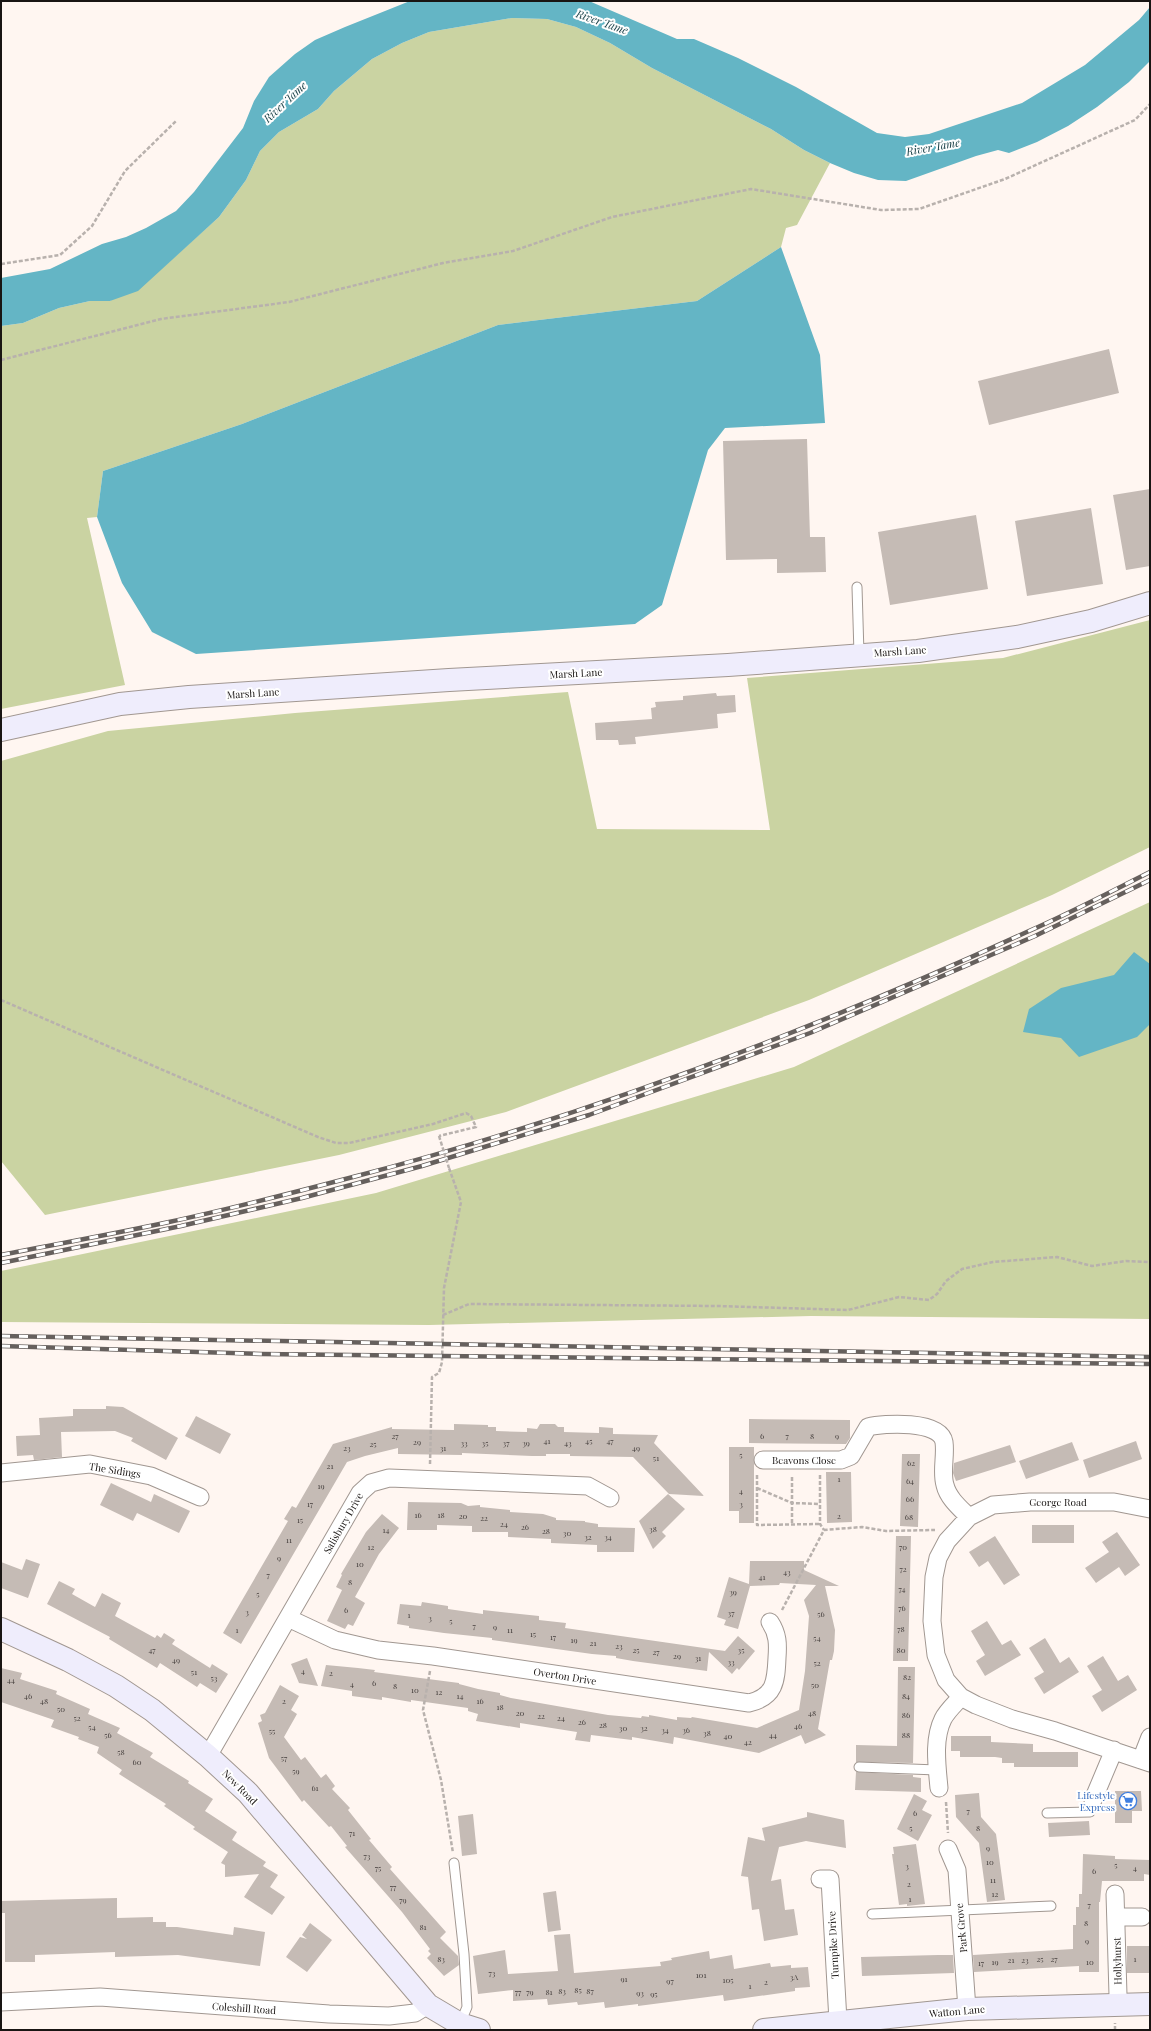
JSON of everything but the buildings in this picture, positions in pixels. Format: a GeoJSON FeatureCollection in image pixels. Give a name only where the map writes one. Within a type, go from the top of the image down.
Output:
{"type":"FeatureCollection","features":[{"type":"Feature","properties":{"kind":"main road","name":"Marsh Lane"},"geometry":{"type":"LineString","coordinates":[[1,730],[120,704],[189,697],[449,680],[728,665],[859,654],[918,651],[1017,638],[1091,621],[1150,603]]}},
{"type":"Feature","properties":{"kind":"main road","name":"New Road"},"geometry":{"type":"LineString","coordinates":[[1,1629],[68,1660],[116,1686],[152,1710],[208,1756],[248,1793],[428,2005]]}},
{"type":"Feature","properties":{"kind":"main road","name":"Watton Lane"},"geometry":{"type":"LineString","coordinates":[[776,2029],[838,2021],[967,2009],[1150,2004]]}},
{"type":"Feature","properties":{"kind":"main road"},"geometry":{"type":"LineString","coordinates":[[428,2005],[469,2027]]}},
{"type":"Feature","properties":{"kind":"street","name":"Beavons Close"},"geometry":{"type":"LineString","coordinates":[[763,1460],[841,1460],[852,1456],[868,1427],[878,1425],[925,1426],[937,1431],[944,1440],[945,1485],[951,1498],[969,1517]]}},
{"type":"Feature","properties":{"kind":"street","name":"The Sidings"},"geometry":{"type":"LineString","coordinates":[[1,1473],[90,1464],[151,1476],[200,1497]]}},
{"type":"Feature","properties":{"kind":"street","name":"Salisbury Drive"},"geometry":{"type":"LineString","coordinates":[[208,1756],[364,1487],[371,1483],[389,1478],[588,1486],[610,1498]]}},
{"type":"Feature","properties":{"kind":"street","name":"George Road"},"geometry":{"type":"LineString","coordinates":[[1145,1761],[1055,1731],[1012,1719],[976,1705],[961,1697],[946,1680],[936,1655],[932,1621],[934,1577],[938,1558],[947,1541],[957,1530],[969,1517],[983,1509],[1008,1503],[1114,1502],[1150,1509]]}},
{"type":"Feature","properties":{"kind":"street","name":"Overton Drive"},"geometry":{"type":"LineString","coordinates":[[288,1618],[335,1640],[378,1650],[432,1656],[749,1703],[764,1697],[776,1681],[778,1643],[776,1631],[770,1622]]}},
{"type":"Feature","properties":{"kind":"street"},"geometry":{"type":"LineString","coordinates":[[939,1788],[939,1735],[943,1719],[961,1697]]}},
{"type":"Feature","properties":{"kind":"street"},"geometry":{"type":"LineString","coordinates":[[1145,1761],[1150,1737]]}},
{"type":"Feature","properties":{"kind":"street"},"geometry":{"type":"LineString","coordinates":[[1092,1800],[1114,1750]]}},
{"type":"Feature","properties":{"kind":"street","name":"Park Grove"},"geometry":{"type":"LineString","coordinates":[[948,1849],[957,1870],[967,2009]]}},
{"type":"Feature","properties":{"kind":"street","name":"Turnpike Drive"},"geometry":{"type":"LineString","coordinates":[[820,1879],[830,1879],[838,2021]]}},
{"type":"Feature","properties":{"kind":"street","name":"Hollyhurst"},"geometry":{"type":"LineString","coordinates":[[1115,1894],[1116,2005]]}},
{"type":"Feature","properties":{"kind":"street"},"geometry":{"type":"LineString","coordinates":[[1116,1917],[1142,1917]]}},
{"type":"Feature","properties":{"kind":"street","name":"Coleshill Road"},"geometry":{"type":"LineString","coordinates":[[1,2002],[100,1997],[330,2014],[389,2023],[415,2013],[428,2005]]}},
{"type":"Feature","properties":{"kind":"lane"},"geometry":{"type":"LineString","coordinates":[[857,586],[859,654]]}},
{"type":"Feature","properties":{"kind":"lane"},"geometry":{"type":"LineString","coordinates":[[859,1767],[938,1770]]}},
{"type":"Feature","properties":{"kind":"lane"},"geometry":{"type":"LineString","coordinates":[[1047,1813],[1090,1812],[1092,1800]]}},
{"type":"Feature","properties":{"kind":"lane"},"geometry":{"type":"LineString","coordinates":[[454,1863],[464,1954],[469,2027]]}},
{"type":"Feature","properties":{"kind":"lane"},"geometry":{"type":"LineString","coordinates":[[872,1914],[1052,1906]]}},
{"type":"Feature","properties":{"kind":"path"},"geometry":{"type":"LineString","coordinates":[[1,360],[161,319],[289,302],[443,263],[513,251],[612,217],[751,189],[881,210],[919,209],[1020,173],[1134,120],[1150,104]]}},
{"type":"Feature","properties":{"kind":"path"},"geometry":{"type":"LineString","coordinates":[[1,264],[60,255],[92,226],[125,171],[177,120]]}},
{"type":"Feature","properties":{"kind":"path"},"geometry":{"type":"LineString","coordinates":[[1,1000],[318,1137],[336,1142],[349,1143],[433,1124],[466,1113],[471,1116],[476,1126],[439,1136],[460,1202],[444,1288],[442,1362],[439,1373],[432,1377],[429,1479]]}},
{"type":"Feature","properties":{"kind":"path"},"geometry":{"type":"LineString","coordinates":[[443,1315],[469,1304],[718,1306],[848,1310],[899,1297],[929,1300],[938,1294],[946,1281],[962,1269],[993,1262],[1057,1257],[1092,1266],[1126,1261],[1150,1262]]}},
{"type":"Feature","properties":{"kind":"path"},"geometry":{"type":"LineString","coordinates":[[763,1460],[757,1460],[757,1525],[820,1524]]}},
{"type":"Feature","properties":{"kind":"path"},"geometry":{"type":"LineString","coordinates":[[792,1460],[792,1524]]}},
{"type":"Feature","properties":{"kind":"path"},"geometry":{"type":"LineString","coordinates":[[820,1460],[820,1524],[824,1530]]}},
{"type":"Feature","properties":{"kind":"path"},"geometry":{"type":"LineString","coordinates":[[757,1488],[792,1503],[820,1504]]}},
{"type":"Feature","properties":{"kind":"path"},"geometry":{"type":"LineString","coordinates":[[824,1530],[862,1527],[886,1531],[957,1530]]}},
{"type":"Feature","properties":{"kind":"path"},"geometry":{"type":"LineString","coordinates":[[770,1622],[784,1607],[824,1530]]}},
{"type":"Feature","properties":{"kind":"path"},"geometry":{"type":"LineString","coordinates":[[432,1656],[423,1710],[442,1780],[454,1863]]}},
{"type":"Feature","properties":{"kind":"path"},"geometry":{"type":"LineString","coordinates":[[939,1788],[946,1795],[948,1849]]}},
{"type":"Feature","properties":{"kind":"green space"},"geometry":{"type":"Polygon","coordinates":[[[512,18],[547,19],[576,27],[610,43],[652,68],[771,129],[804,150],[830,163],[797,225],[786,228],[781,247],[697,301],[498,325],[242,424],[103,471],[97,517],[87,518],[125,685],[1,709],[1,326],[23,323],[59,308],[90,301],[110,301],[160,270],[219,217],[246,180],[260,151],[279,132],[318,109],[334,91],[372,59],[402,43],[429,32],[512,18]]]}},
{"type":"Feature","properties":{"kind":"green space"},"geometry":{"type":"Polygon","coordinates":[[[1150,620],[1150,847],[1052,895],[809,1000],[506,1112],[339,1155],[45,1215],[1,1161],[1,761],[108,731],[295,713],[568,692],[597,829],[770,830],[747,678],[1003,658],[1150,620]]]}},
{"type":"Feature","properties":{"kind":"green space"},"geometry":{"type":"Polygon","coordinates":[[[1150,902],[1150,1319],[811,1316],[429,1325],[1,1322],[1,1271],[376,1193],[794,1067],[1150,902]]]}},
{"type":"Feature","properties":{"kind":"water","name":"River Tame"},"geometry":{"type":"Polygon","coordinates":[[[410,1],[589,1],[677,39],[694,39],[738,58],[796,87],[877,133],[905,137],[929,134],[1022,103],[1085,65],[1139,20],[1150,7],[1150,61],[1129,82],[1097,107],[1068,126],[1037,142],[1009,153],[998,150],[976,156],[906,181],[878,180],[854,173],[804,150],[771,129],[652,68],[610,43],[576,27],[547,19],[512,18],[429,32],[402,43],[372,59],[334,91],[318,109],[279,132],[260,151],[246,180],[219,217],[138,291],[110,301],[90,301],[59,308],[23,323],[1,326],[1,278],[50,269],[102,244],[126,237],[146,228],[176,211],[194,192],[243,128],[254,101],[269,77],[295,54],[315,40],[410,1]]]}},
{"type":"Feature","properties":{"kind":"water"},"geometry":{"type":"Polygon","coordinates":[[[781,247],[820,355],[825,423],[725,428],[708,450],[662,605],[635,624],[196,654],[152,632],[122,583],[97,517],[103,471],[242,424],[498,325],[697,301],[781,247]]]}},
{"type":"Feature","properties":{"kind":"water"},"geometry":{"type":"Polygon","coordinates":[[[1134,952],[1150,964],[1150,1024],[1137,1037],[1079,1057],[1061,1038],[1023,1032],[1029,1009],[1061,988],[1114,975],[1134,952]]]}},
{"type":"Feature","properties":{"kind":"railway"},"geometry":{"type":"LineString","coordinates":[[1,1255],[169,1222],[284,1195],[440,1153],[611,1099],[696,1069],[864,1003],[947,968],[1044,924],[1150,872]]}},
{"type":"Feature","properties":{"kind":"railway"},"geometry":{"type":"LineString","coordinates":[[1,1263],[181,1226],[302,1198],[422,1166],[589,1115],[810,1033],[1035,936],[1150,880]]}},
{"type":"Feature","properties":{"kind":"railway"},"geometry":{"type":"LineString","coordinates":[[1,1336],[1150,1357]]}},
{"type":"Feature","properties":{"kind":"railway"},"geometry":{"type":"LineString","coordinates":[[1,1346],[261,1354],[1150,1364]]}},
{"type":"Feature","properties":{"kind":"place","name":"Lifestyle Express"},"geometry":{"type":"Point","coordinates":[1128,1801]}}]}
